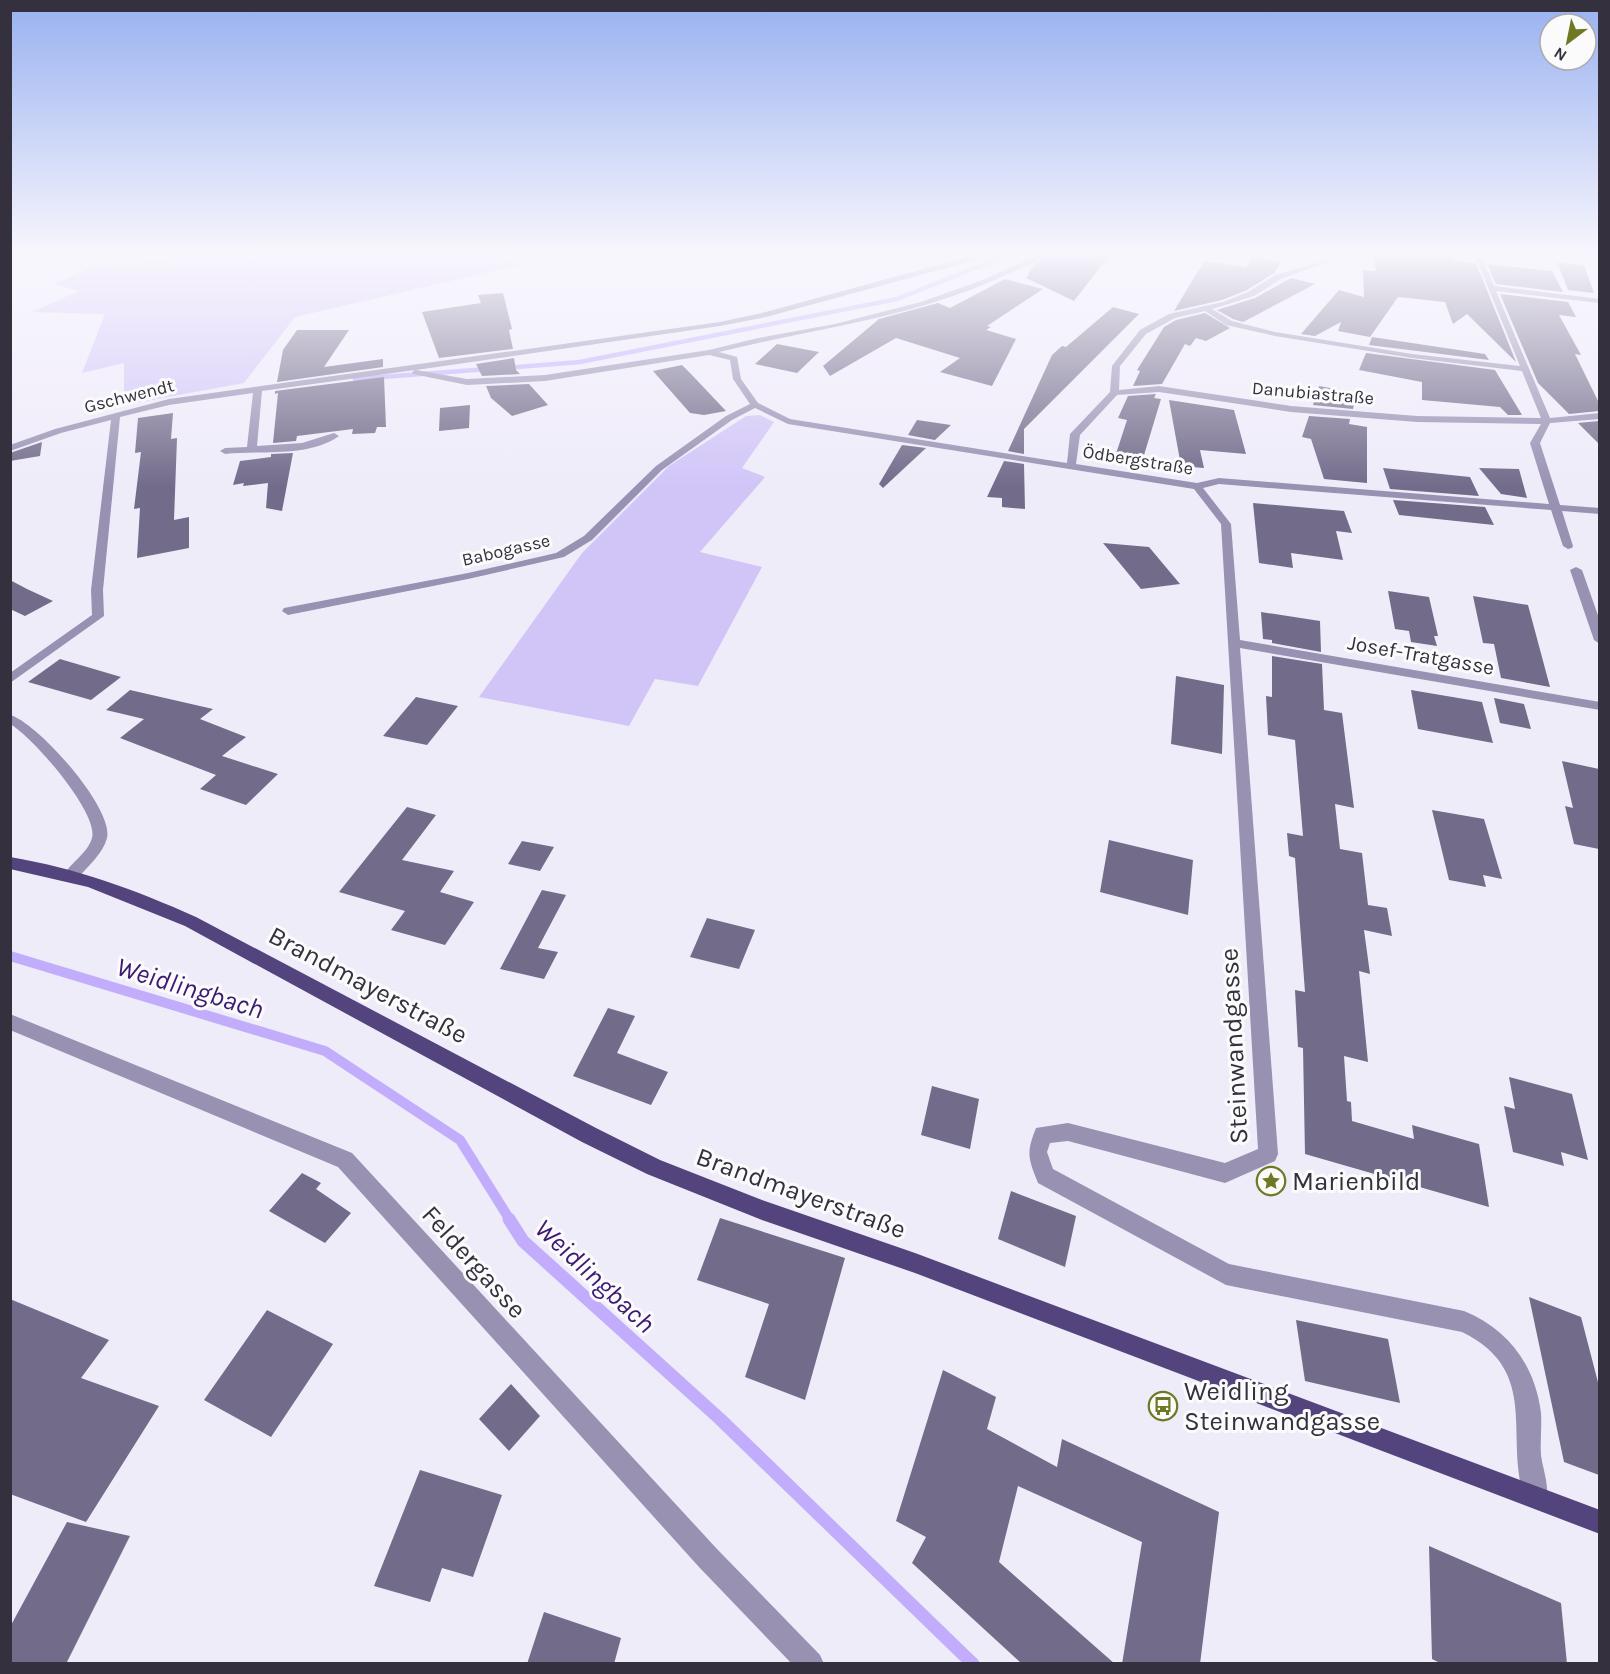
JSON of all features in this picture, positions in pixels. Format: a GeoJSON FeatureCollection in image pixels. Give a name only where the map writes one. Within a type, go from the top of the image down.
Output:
{"type":"FeatureCollection","features":[{"type":"Feature","properties":{"kind":"main road","name":"Brandmayerstraße"},"geometry":{"type":"LineString","coordinates":[[10,863],[72,875],[123,891],[215,933],[589,1135],[654,1167],[762,1210],[915,1263],[1599,1521]]}},
{"type":"Feature","properties":{"kind":"street","name":"Gschwendt"},"geometry":{"type":"LineString","coordinates":[[10,448],[58,431],[169,402],[677,331]]}},
{"type":"Feature","properties":{"kind":"street","name":"Gschwendt"},"geometry":{"type":"LineString","coordinates":[[401,370],[467,382],[545,378],[709,352],[807,331]]}},
{"type":"Feature","properties":{"kind":"street"},"geometry":{"type":"LineString","coordinates":[[1071,466],[1075,434],[1114,393],[1116,366],[1145,331]]}},
{"type":"Feature","properties":{"kind":"street"},"geometry":{"type":"LineString","coordinates":[[1263,331],[1412,356],[1524,369]]}},
{"type":"Feature","properties":{"kind":"street"},"geometry":{"type":"LineString","coordinates":[[1509,331],[1547,421],[1535,443],[1568,546]]}},
{"type":"Feature","properties":{"kind":"street","name":"Ödbergstraße"},"geometry":{"type":"LineString","coordinates":[[709,352],[734,359],[737,379],[755,405],[788,421],[808,425],[1197,486],[1219,482],[1599,511]]}},
{"type":"Feature","properties":{"kind":"street"},"geometry":{"type":"LineString","coordinates":[[252,447],[258,388]]}},
{"type":"Feature","properties":{"kind":"street","name":"Danubiastraße"},"geometry":{"type":"LineString","coordinates":[[1114,393],[1160,389],[1243,403],[1417,419],[1547,421],[1599,416]]}},
{"type":"Feature","properties":{"kind":"street","name":"Babogasse"},"geometry":{"type":"LineString","coordinates":[[288,611],[468,576],[560,555],[588,538],[659,468],[729,418],[755,405]]}},
{"type":"Feature","properties":{"kind":"street"},"geometry":{"type":"LineString","coordinates":[[10,679],[98,616],[97,590],[116,416]]}},
{"type":"Feature","properties":{"kind":"street"},"geometry":{"type":"LineString","coordinates":[[225,451],[252,447],[265,450],[301,447],[334,436]]}},
{"type":"Feature","properties":{"kind":"street","name":"Steinwandgasse"},"geometry":{"type":"LineString","coordinates":[[1197,486],[1226,524],[1268,1154],[1225,1173],[1068,1132],[1042,1135],[1037,1152],[1046,1176],[1226,1274],[1464,1322],[1483,1329],[1506,1351],[1522,1381],[1529,1412],[1529,1449],[1536,1496]]}},
{"type":"Feature","properties":{"kind":"street"},"geometry":{"type":"LineString","coordinates":[[1576,570],[1599,640]]}},
{"type":"Feature","properties":{"kind":"street","name":"Josef-Tratgasse"},"geometry":{"type":"LineString","coordinates":[[1235,642],[1599,706]]}},
{"type":"Feature","properties":{"kind":"street"},"geometry":{"type":"LineString","coordinates":[[10,719],[18,722],[81,789],[98,818],[101,829],[100,837],[72,875]]}},
{"type":"Feature","properties":{"kind":"street","name":"Feldergasse"},"geometry":{"type":"LineString","coordinates":[[10,1022],[345,1160],[708,1558],[811,1664]]}},
{"type":"Feature","properties":{"kind":"shaded area"},"geometry":{"type":"Polygon","coordinates":[[[98,331],[284,331],[244,383],[124,405],[124,363],[82,373],[98,331]]]}},
{"type":"Feature","properties":{"kind":"shaded area"},"geometry":{"type":"Polygon","coordinates":[[[760,415],[774,422],[742,468],[765,477],[700,552],[762,567],[698,686],[655,679],[629,726],[479,697],[582,553],[669,466],[746,416],[760,415]]]}},
{"type":"Feature","properties":{"kind":"building"},"geometry":{"type":"Polygon","coordinates":[[[296,331],[348,331],[324,367],[383,359],[383,367],[277,382],[283,350],[296,331]]]}},
{"type":"Feature","properties":{"kind":"building"},"geometry":{"type":"Polygon","coordinates":[[[429,331],[509,331],[513,349],[439,358],[429,331]]]}},
{"type":"Feature","properties":{"kind":"building"},"geometry":{"type":"Polygon","coordinates":[[[865,331],[990,331],[1016,339],[992,386],[940,372],[960,358],[896,338],[830,376],[823,366],[865,331]]]}},
{"type":"Feature","properties":{"kind":"building"},"geometry":{"type":"Polygon","coordinates":[[[1085,331],[1122,331],[1024,429],[1024,454],[1008,451],[1052,355],[1062,346],[1066,347],[1085,331]]]}},
{"type":"Feature","properties":{"kind":"building"},"geometry":{"type":"Polygon","coordinates":[[[1161,331],[1224,331],[1206,341],[1196,338],[1190,346],[1185,344],[1162,384],[1133,386],[1140,371],[1137,370],[1161,331]]]}},
{"type":"Feature","properties":{"kind":"building"},"geometry":{"type":"Polygon","coordinates":[[[1303,331],[1324,331],[1315,336],[1301,334],[1303,331]]]}},
{"type":"Feature","properties":{"kind":"building"},"geometry":{"type":"Polygon","coordinates":[[[1339,331],[1374,331],[1370,337],[1339,331]]]}},
{"type":"Feature","properties":{"kind":"building"},"geometry":{"type":"Polygon","coordinates":[[[1484,331],[1504,331],[1516,362],[1484,331]]]}},
{"type":"Feature","properties":{"kind":"building"},"geometry":{"type":"Polygon","coordinates":[[[1516,331],[1568,331],[1581,355],[1575,354],[1599,403],[1599,411],[1569,414],[1538,383],[1516,331]]]}},
{"type":"Feature","properties":{"kind":"building"},"geometry":{"type":"Polygon","coordinates":[[[1372,337],[1485,354],[1489,360],[1369,345],[1372,337]]]}},
{"type":"Feature","properties":{"kind":"building"},"geometry":{"type":"Polygon","coordinates":[[[777,344],[819,352],[797,373],[755,364],[777,344]]]}},
{"type":"Feature","properties":{"kind":"building"},"geometry":{"type":"Polygon","coordinates":[[[1366,353],[1495,370],[1522,415],[1508,415],[1500,407],[1422,400],[1422,382],[1359,370],[1366,353]]]}},
{"type":"Feature","properties":{"kind":"building"},"geometry":{"type":"Polygon","coordinates":[[[514,358],[516,370],[520,374],[482,376],[476,364],[514,358]]]}},
{"type":"Feature","properties":{"kind":"building"},"geometry":{"type":"Polygon","coordinates":[[[682,365],[726,411],[704,415],[690,413],[653,371],[682,365]]]}},
{"type":"Feature","properties":{"kind":"building"},"geometry":{"type":"Polygon","coordinates":[[[384,377],[386,427],[377,427],[375,433],[352,434],[353,429],[297,436],[296,441],[273,443],[278,393],[275,394],[275,391],[384,377]]]}},
{"type":"Feature","properties":{"kind":"building"},"geometry":{"type":"Polygon","coordinates":[[[529,384],[548,405],[512,416],[491,398],[486,386],[529,384]]]}},
{"type":"Feature","properties":{"kind":"building"},"geometry":{"type":"Polygon","coordinates":[[[1319,386],[1357,393],[1353,409],[1313,405],[1319,386]]]}},
{"type":"Feature","properties":{"kind":"building"},"geometry":{"type":"Polygon","coordinates":[[[1156,394],[1154,398],[1161,399],[1141,465],[1114,460],[1127,420],[1118,418],[1128,396],[1156,394]]]}},
{"type":"Feature","properties":{"kind":"building"},"geometry":{"type":"Polygon","coordinates":[[[1169,400],[1234,410],[1246,454],[1200,450],[1204,468],[1181,466],[1169,400]]]}},
{"type":"Feature","properties":{"kind":"building"},"geometry":{"type":"Polygon","coordinates":[[[470,405],[469,428],[439,431],[440,408],[470,405]]]}},
{"type":"Feature","properties":{"kind":"building"},"geometry":{"type":"Polygon","coordinates":[[[173,413],[171,439],[177,438],[174,520],[189,517],[189,548],[137,558],[140,508],[134,509],[141,452],[135,453],[138,418],[173,413]]]}},
{"type":"Feature","properties":{"kind":"building"},"geometry":{"type":"Polygon","coordinates":[[[1309,416],[1350,419],[1349,424],[1367,427],[1367,483],[1324,479],[1311,439],[1302,437],[1309,416]]]}},
{"type":"Feature","properties":{"kind":"building"},"geometry":{"type":"Polygon","coordinates":[[[917,420],[951,425],[935,440],[908,435],[917,420]]]}},
{"type":"Feature","properties":{"kind":"building"},"geometry":{"type":"Polygon","coordinates":[[[1599,421],[1599,444],[1578,423],[1599,421]]]}},
{"type":"Feature","properties":{"kind":"building"},"geometry":{"type":"Polygon","coordinates":[[[42,442],[40,456],[10,461],[10,453],[42,442]]]}},
{"type":"Feature","properties":{"kind":"building"},"geometry":{"type":"Polygon","coordinates":[[[902,445],[926,448],[883,488],[879,484],[902,445]]]}},
{"type":"Feature","properties":{"kind":"building"},"geometry":{"type":"Polygon","coordinates":[[[293,453],[282,511],[266,508],[268,483],[233,485],[240,461],[271,457],[271,454],[293,453]]]}},
{"type":"Feature","properties":{"kind":"building"},"geometry":{"type":"Polygon","coordinates":[[[1004,461],[1024,464],[1025,509],[1002,507],[1002,498],[987,497],[1004,461]]]}},
{"type":"Feature","properties":{"kind":"building"},"geometry":{"type":"Polygon","coordinates":[[[1383,468],[1470,477],[1479,496],[1390,489],[1383,468]]]}},
{"type":"Feature","properties":{"kind":"building"},"geometry":{"type":"Polygon","coordinates":[[[1479,468],[1519,469],[1527,498],[1501,494],[1479,468]]]}},
{"type":"Feature","properties":{"kind":"building"},"geometry":{"type":"Polygon","coordinates":[[[1393,500],[1485,507],[1494,525],[1399,515],[1393,500]]]}},
{"type":"Feature","properties":{"kind":"building"},"geometry":{"type":"Polygon","coordinates":[[[1253,503],[1344,511],[1352,533],[1336,531],[1343,560],[1291,553],[1293,568],[1259,563],[1253,503]]]}},
{"type":"Feature","properties":{"kind":"building"},"geometry":{"type":"Polygon","coordinates":[[[1103,543],[1149,547],[1180,584],[1141,589],[1103,543]]]}},
{"type":"Feature","properties":{"kind":"building"},"geometry":{"type":"Polygon","coordinates":[[[10,580],[53,601],[25,616],[10,609],[10,580]]]}},
{"type":"Feature","properties":{"kind":"building"},"geometry":{"type":"Polygon","coordinates":[[[1388,591],[1429,597],[1438,636],[1434,636],[1437,646],[1411,642],[1409,631],[1395,629],[1388,591]]]}},
{"type":"Feature","properties":{"kind":"building"},"geometry":{"type":"Polygon","coordinates":[[[1473,596],[1528,605],[1550,687],[1501,678],[1494,644],[1483,643],[1473,596]]]}},
{"type":"Feature","properties":{"kind":"building"},"geometry":{"type":"Polygon","coordinates":[[[1261,612],[1320,621],[1321,652],[1272,643],[1272,640],[1263,639],[1261,612]]]}},
{"type":"Feature","properties":{"kind":"building"},"geometry":{"type":"Polygon","coordinates":[[[1272,656],[1322,664],[1324,710],[1342,713],[1354,808],[1335,804],[1340,849],[1362,853],[1368,905],[1387,908],[1392,936],[1364,930],[1370,974],[1359,971],[1368,1062],[1344,1056],[1347,1101],[1351,1102],[1352,1121],[1414,1139],[1412,1125],[1479,1144],[1489,1207],[1305,1154],[1303,1048],[1298,1047],[1295,990],[1305,992],[1295,858],[1289,856],[1287,833],[1303,836],[1295,740],[1268,735],[1266,696],[1272,697],[1272,656]]]}},
{"type":"Feature","properties":{"kind":"building"},"geometry":{"type":"Polygon","coordinates":[[[60,659],[121,677],[91,700],[28,682],[60,659]]]}},
{"type":"Feature","properties":{"kind":"building"},"geometry":{"type":"Polygon","coordinates":[[[1176,676],[1224,685],[1222,754],[1171,744],[1176,676]]]}},
{"type":"Feature","properties":{"kind":"building"},"geometry":{"type":"Polygon","coordinates":[[[130,690],[213,709],[200,719],[246,737],[222,756],[278,774],[246,805],[200,789],[216,775],[120,738],[144,719],[106,710],[130,690]]]}},
{"type":"Feature","properties":{"kind":"building"},"geometry":{"type":"Polygon","coordinates":[[[1411,690],[1482,702],[1493,743],[1418,729],[1411,690]]]}},
{"type":"Feature","properties":{"kind":"building"},"geometry":{"type":"Polygon","coordinates":[[[416,697],[458,706],[427,745],[383,736],[416,697]]]}},
{"type":"Feature","properties":{"kind":"building"},"geometry":{"type":"Polygon","coordinates":[[[1494,698],[1524,704],[1531,729],[1500,723],[1494,698]]]}},
{"type":"Feature","properties":{"kind":"building"},"geometry":{"type":"Polygon","coordinates":[[[1562,761],[1599,769],[1599,849],[1574,844],[1565,806],[1573,808],[1562,761]]]}},
{"type":"Feature","properties":{"kind":"building"},"geometry":{"type":"Polygon","coordinates":[[[407,807],[436,815],[402,860],[454,871],[440,892],[474,902],[445,945],[391,930],[405,911],[339,892],[407,807]]]}},
{"type":"Feature","properties":{"kind":"building"},"geometry":{"type":"Polygon","coordinates":[[[1432,810],[1484,819],[1502,879],[1483,875],[1486,887],[1449,880],[1432,810]]]}},
{"type":"Feature","properties":{"kind":"building"},"geometry":{"type":"Polygon","coordinates":[[[1109,840],[1193,860],[1188,915],[1100,892],[1109,840]]]}},
{"type":"Feature","properties":{"kind":"building"},"geometry":{"type":"Polygon","coordinates":[[[522,841],[554,847],[540,871],[508,864],[522,841]]]}},
{"type":"Feature","properties":{"kind":"building"},"geometry":{"type":"Polygon","coordinates":[[[542,890],[566,895],[538,948],[558,952],[544,979],[500,969],[542,890]]]}},
{"type":"Feature","properties":{"kind":"building"},"geometry":{"type":"Polygon","coordinates":[[[707,918],[755,930],[739,969],[690,957],[707,918]]]}},
{"type":"Feature","properties":{"kind":"building"},"geometry":{"type":"Polygon","coordinates":[[[608,1008],[635,1016],[617,1053],[668,1072],[651,1105],[573,1076],[608,1008]]]}},
{"type":"Feature","properties":{"kind":"building"},"geometry":{"type":"Polygon","coordinates":[[[1509,1077],[1572,1094],[1588,1160],[1561,1152],[1564,1166],[1513,1152],[1504,1106],[1515,1109],[1509,1077]]]}},
{"type":"Feature","properties":{"kind":"building"},"geometry":{"type":"Polygon","coordinates":[[[932,1086],[979,1099],[970,1149],[921,1135],[932,1086]]]}},
{"type":"Feature","properties":{"kind":"building"},"geometry":{"type":"Polygon","coordinates":[[[302,1173],[321,1183],[316,1189],[351,1213],[325,1243],[269,1211],[302,1173]]]}},
{"type":"Feature","properties":{"kind":"building"},"geometry":{"type":"Polygon","coordinates":[[[1011,1191],[1076,1216],[1065,1267],[998,1239],[1011,1191]]]}},
{"type":"Feature","properties":{"kind":"building"},"geometry":{"type":"Polygon","coordinates":[[[720,1218],[845,1258],[805,1400],[745,1377],[769,1304],[697,1280],[720,1218]]]}},
{"type":"Feature","properties":{"kind":"building"},"geometry":{"type":"Polygon","coordinates":[[[1529,1297],[1581,1317],[1599,1386],[1599,1475],[1564,1462],[1529,1297]]]}},
{"type":"Feature","properties":{"kind":"building"},"geometry":{"type":"Polygon","coordinates":[[[10,1299],[109,1340],[81,1378],[159,1406],[86,1522],[10,1494],[10,1299]]]}},
{"type":"Feature","properties":{"kind":"building"},"geometry":{"type":"Polygon","coordinates":[[[267,1310],[333,1344],[271,1437],[204,1400],[267,1310]]]}},
{"type":"Feature","properties":{"kind":"building"},"geometry":{"type":"Polygon","coordinates":[[[1296,1320],[1388,1339],[1400,1403],[1305,1381],[1296,1320]]]}},
{"type":"Feature","properties":{"kind":"building"},"geometry":{"type":"Polygon","coordinates":[[[943,1370],[996,1397],[987,1429],[1057,1467],[1062,1439],[1219,1512],[1200,1664],[1122,1664],[1142,1542],[1018,1486],[999,1562],[1115,1664],[1022,1664],[912,1563],[926,1537],[896,1521],[943,1370]]]}},
{"type":"Feature","properties":{"kind":"building"},"geometry":{"type":"Polygon","coordinates":[[[511,1384],[540,1416],[509,1451],[479,1419],[511,1384]]]}},
{"type":"Feature","properties":{"kind":"building"},"geometry":{"type":"Polygon","coordinates":[[[420,1470],[502,1495],[473,1577],[442,1568],[430,1602],[374,1586],[420,1470]]]}},
{"type":"Feature","properties":{"kind":"building"},"geometry":{"type":"Polygon","coordinates":[[[67,1522],[130,1536],[66,1664],[10,1664],[10,1627],[67,1522]]]}},
{"type":"Feature","properties":{"kind":"building"},"geometry":{"type":"Polygon","coordinates":[[[1429,1546],[1561,1603],[1567,1664],[1442,1664],[1432,1659],[1429,1546]]]}},
{"type":"Feature","properties":{"kind":"building"},"geometry":{"type":"Polygon","coordinates":[[[544,1612],[621,1638],[614,1664],[527,1664],[544,1612]]]}},
{"type":"Feature","properties":{"kind":"waterway"},"geometry":{"type":"LineString","coordinates":[[504,368],[580,362],[735,331]]}},
{"type":"Feature","properties":{"kind":"waterway"},"geometry":{"type":"LineString","coordinates":[[355,379],[488,369]]}},
{"type":"Feature","properties":{"kind":"waterway","name":"Weidlingbach"},"geometry":{"type":"LineString","coordinates":[[10,956],[325,1051],[460,1140],[510,1220]]}},
{"type":"Feature","properties":{"kind":"waterway","name":"Weidlingbach"},"geometry":{"type":"LineString","coordinates":[[509,1219],[523,1241],[720,1419],[973,1664]]}},
{"type":"Feature","properties":{"kind":"place","name":"Marienbild"},"geometry":{"type":"Point","coordinates":[1271,1181]}},
{"type":"Feature","properties":{"kind":"place","name":"Weidling Steinwandgasse"},"geometry":{"type":"Point","coordinates":[1163,1406]}}]}
